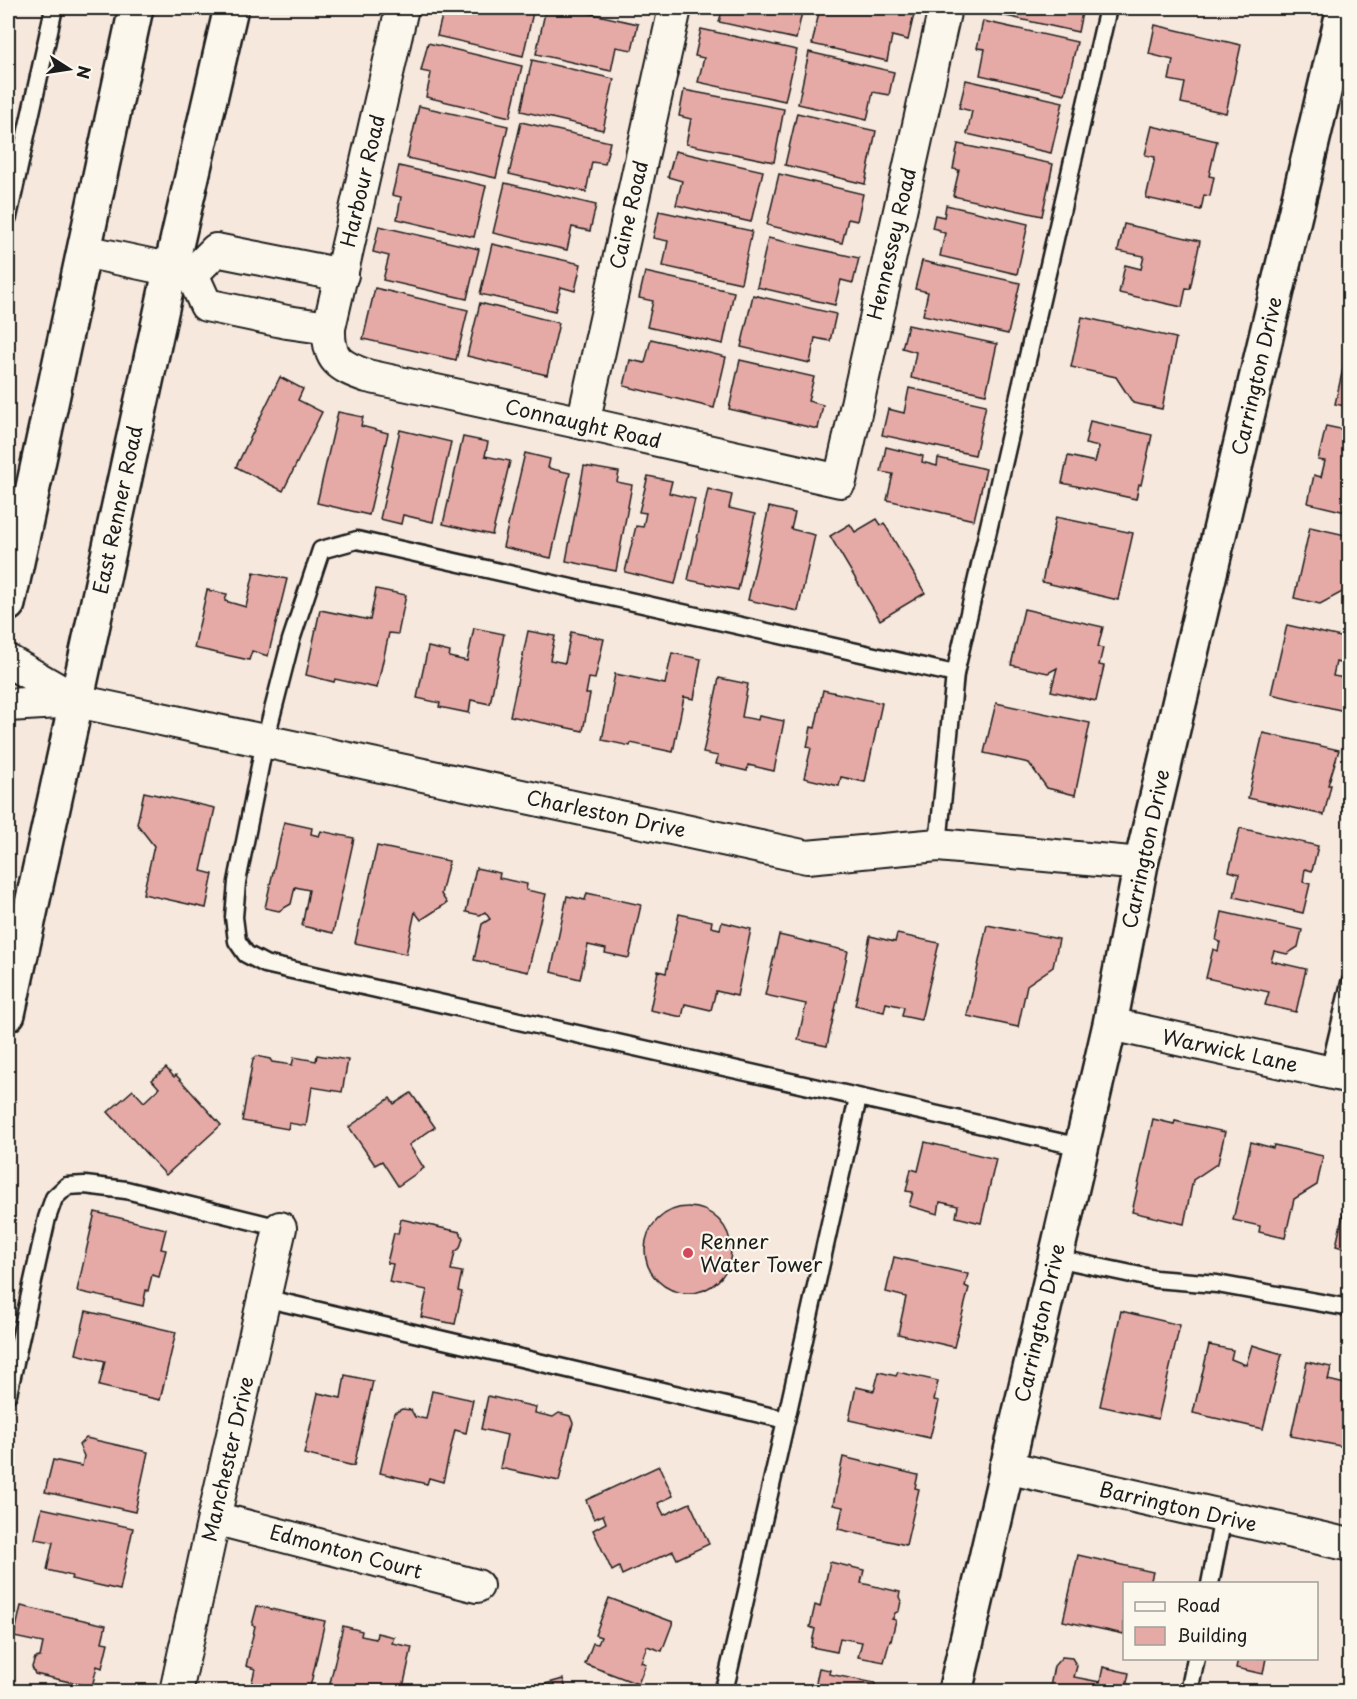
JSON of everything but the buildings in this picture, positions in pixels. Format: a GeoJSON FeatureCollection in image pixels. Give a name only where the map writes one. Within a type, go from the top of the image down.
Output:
{"type":"FeatureCollection","features":[{"type":"Feature","properties":{"kind":"street"},"geometry":{"type":"LineString","coordinates":[[8,604],[136,8]]}},
{"type":"Feature","properties":{"kind":"street","name":"East Renner Road"},"geometry":{"type":"LineString","coordinates":[[8,1014],[77,701],[181,272],[231,8]]}},
{"type":"Feature","properties":{"kind":"street","name":"Harbour Road"},"geometry":{"type":"LineString","coordinates":[[331,342],[342,275],[402,8]]}},
{"type":"Feature","properties":{"kind":"street","name":"Caine Road"},"geometry":{"type":"LineString","coordinates":[[583,423],[675,8]]}},
{"type":"Feature","properties":{"kind":"street","name":"Hennessey Road"},"geometry":{"type":"LineString","coordinates":[[840,482],[945,8]]}},
{"type":"Feature","properties":{"kind":"street","name":"Carrington Drive"},"geometry":{"type":"LineString","coordinates":[[955,1692],[1110,1024],[1141,864],[1341,61],[1344,8]]}},
{"type":"Feature","properties":{"kind":"street"},"geometry":{"type":"LineString","coordinates":[[181,272],[216,250],[342,275]]}},
{"type":"Feature","properties":{"kind":"street"},"geometry":{"type":"LineString","coordinates":[[84,251],[181,272],[206,305],[287,322],[331,342]]}},
{"type":"Feature","properties":{"kind":"street","name":"Connaught Road"},"geometry":{"type":"LineString","coordinates":[[331,342],[339,364],[367,376],[840,482]]}},
{"type":"Feature","properties":{"kind":"street","name":"Charleston Drive"},"geometry":{"type":"LineString","coordinates":[[8,661],[77,701]]}},
{"type":"Feature","properties":{"kind":"street","name":"Charleston Drive"},"geometry":{"type":"LineString","coordinates":[[8,705],[77,701],[807,857],[938,845],[1141,864]]}},
{"type":"Feature","properties":{"kind":"street","name":"Warwick Lane"},"geometry":{"type":"LineString","coordinates":[[1110,1024],[1339,1074]]}},
{"type":"Feature","properties":{"kind":"street","name":"Manchester Drive"},"geometry":{"type":"LineString","coordinates":[[176,1692],[280,1227]]}},
{"type":"Feature","properties":{"kind":"street","name":"Barrington Drive"},"geometry":{"type":"LineString","coordinates":[[1006,1467],[1350,1545]]}},
{"type":"Feature","properties":{"kind":"street","name":"Edmonton Court"},"geometry":{"type":"LineString","coordinates":[[214,1518],[477,1587]]}},
{"type":"Feature","properties":{"kind":"lane"},"geometry":{"type":"LineString","coordinates":[[8,217],[54,8]]}},
{"type":"Feature","properties":{"kind":"lane"},"geometry":{"type":"LineString","coordinates":[[938,845],[955,674],[1108,8]]}},
{"type":"Feature","properties":{"kind":"lane"},"geometry":{"type":"LineString","coordinates":[[955,674],[357,540],[321,550],[291,640],[265,741],[237,882],[234,917],[237,941],[246,954],[265,964],[1081,1147]]}},
{"type":"Feature","properties":{"kind":"lane"},"geometry":{"type":"LineString","coordinates":[[1339,1074],[1350,983]]}},
{"type":"Feature","properties":{"kind":"lane"},"geometry":{"type":"LineString","coordinates":[[722,1692],[727,1679],[858,1098]]}},
{"type":"Feature","properties":{"kind":"lane"},"geometry":{"type":"LineString","coordinates":[[8,1394],[47,1218],[54,1198],[67,1186],[85,1185],[126,1190],[280,1227]]}},
{"type":"Feature","properties":{"kind":"lane"},"geometry":{"type":"LineString","coordinates":[[1056,1258],[1155,1279],[1217,1284],[1350,1308]]}},
{"type":"Feature","properties":{"kind":"lane"},"geometry":{"type":"LineString","coordinates":[[264,1298],[786,1420]]}},
{"type":"Feature","properties":{"kind":"lane"},"geometry":{"type":"LineString","coordinates":[[1210,1582],[1223,1517]]}},
{"type":"Feature","properties":{"kind":"lane"},"geometry":{"type":"LineString","coordinates":[[1189,1692],[1196,1660]]}},
{"type":"Feature","properties":{"kind":"place","name":"Renner Water Tower"},"geometry":{"type":"Point","coordinates":[688,1253]}}]}
